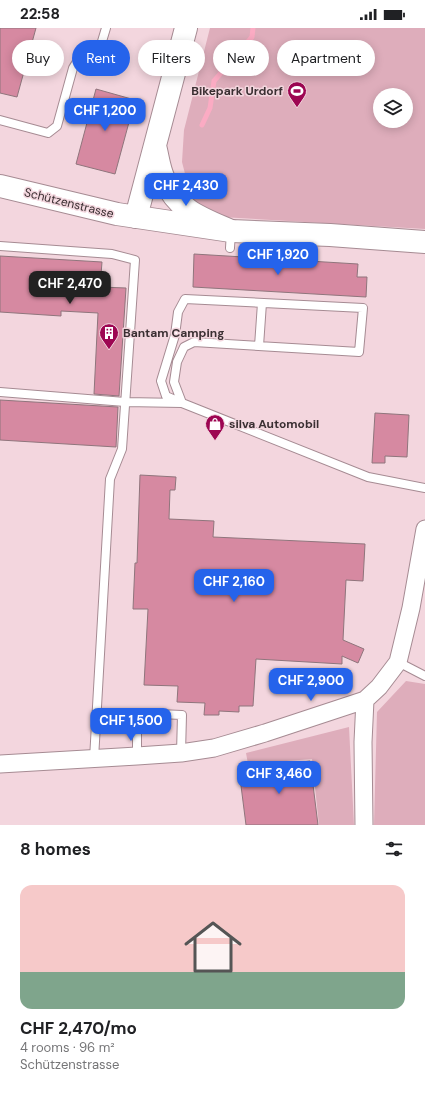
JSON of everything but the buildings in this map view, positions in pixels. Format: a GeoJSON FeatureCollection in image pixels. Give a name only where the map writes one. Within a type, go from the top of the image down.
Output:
{"type":"FeatureCollection","features":[{"type":"Feature","properties":{"kind":"main road"},"geometry":{"type":"LineString","coordinates":[[136,217],[186,28]]}},
{"type":"Feature","properties":{"kind":"main road"},"geometry":{"type":"LineString","coordinates":[[154,145],[164,178],[174,196],[182,206],[231,239]]}},
{"type":"Feature","properties":{"kind":"main road","name":"Schützenstrasse"},"geometry":{"type":"LineString","coordinates":[[0,186],[231,239],[330,235],[421,245]]}},
{"type":"Feature","properties":{"kind":"street"},"geometry":{"type":"LineString","coordinates":[[0,764],[182,753],[214,748],[365,700],[379,687],[398,662],[411,608],[425,529]]}},
{"type":"Feature","properties":{"kind":"street"},"geometry":{"type":"LineString","coordinates":[[364,825],[363,742],[365,700]]}},
{"type":"Feature","properties":{"kind":"lane"},"geometry":{"type":"LineString","coordinates":[[0,120],[48,134],[57,126],[73,68],[78,60],[91,62],[97,58],[106,28]]}},
{"type":"Feature","properties":{"kind":"lane"},"geometry":{"type":"LineString","coordinates":[[0,246],[112,254],[135,260],[122,449],[110,479],[94,759]]}},
{"type":"Feature","properties":{"kind":"lane"},"geometry":{"type":"LineString","coordinates":[[182,403],[174,382],[176,362],[184,347],[194,342],[359,352],[363,308],[185,299],[178,312],[174,335],[161,382],[166,396],[182,403],[368,477],[425,488]]}},
{"type":"Feature","properties":{"kind":"lane"},"geometry":{"type":"LineString","coordinates":[[259,346],[262,303]]}},
{"type":"Feature","properties":{"kind":"lane"},"geometry":{"type":"LineString","coordinates":[[0,392],[125,402],[182,403]]}},
{"type":"Feature","properties":{"kind":"lane"},"geometry":{"type":"LineString","coordinates":[[398,662],[425,676]]}},
{"type":"Feature","properties":{"kind":"lane"},"geometry":{"type":"LineString","coordinates":[[137,756],[138,714],[182,715],[182,753]]}},
{"type":"Feature","properties":{"kind":"shaded area"},"geometry":{"type":"Polygon","coordinates":[[[210,28],[425,28],[425,229],[221,217],[192,201],[182,162],[184,130],[198,76],[205,76],[205,48],[210,28]]]}},
{"type":"Feature","properties":{"kind":"shaded area"},"geometry":{"type":"Polygon","coordinates":[[[406,681],[425,684],[425,825],[374,825],[377,712],[406,681]]]}},
{"type":"Feature","properties":{"kind":"shaded area"},"geometry":{"type":"Polygon","coordinates":[[[349,727],[354,825],[319,825],[312,759],[248,764],[246,753],[349,727]]]}},
{"type":"Feature","properties":{"kind":"waterway"},"geometry":{"type":"LineString","coordinates":[[202,125],[210,108],[214,81],[252,37],[253,28]]}},
{"type":"Feature","properties":{"kind":"place","name":"Bikepark Urdorf"},"geometry":{"type":"Point","coordinates":[297,108]}},
{"type":"Feature","properties":{"kind":"place","name":"Bantam Camping"},"geometry":{"type":"Point","coordinates":[109,350]}},
{"type":"Feature","properties":{"kind":"place","name":"silva Automobil"},"geometry":{"type":"Point","coordinates":[215,441]}}]}
